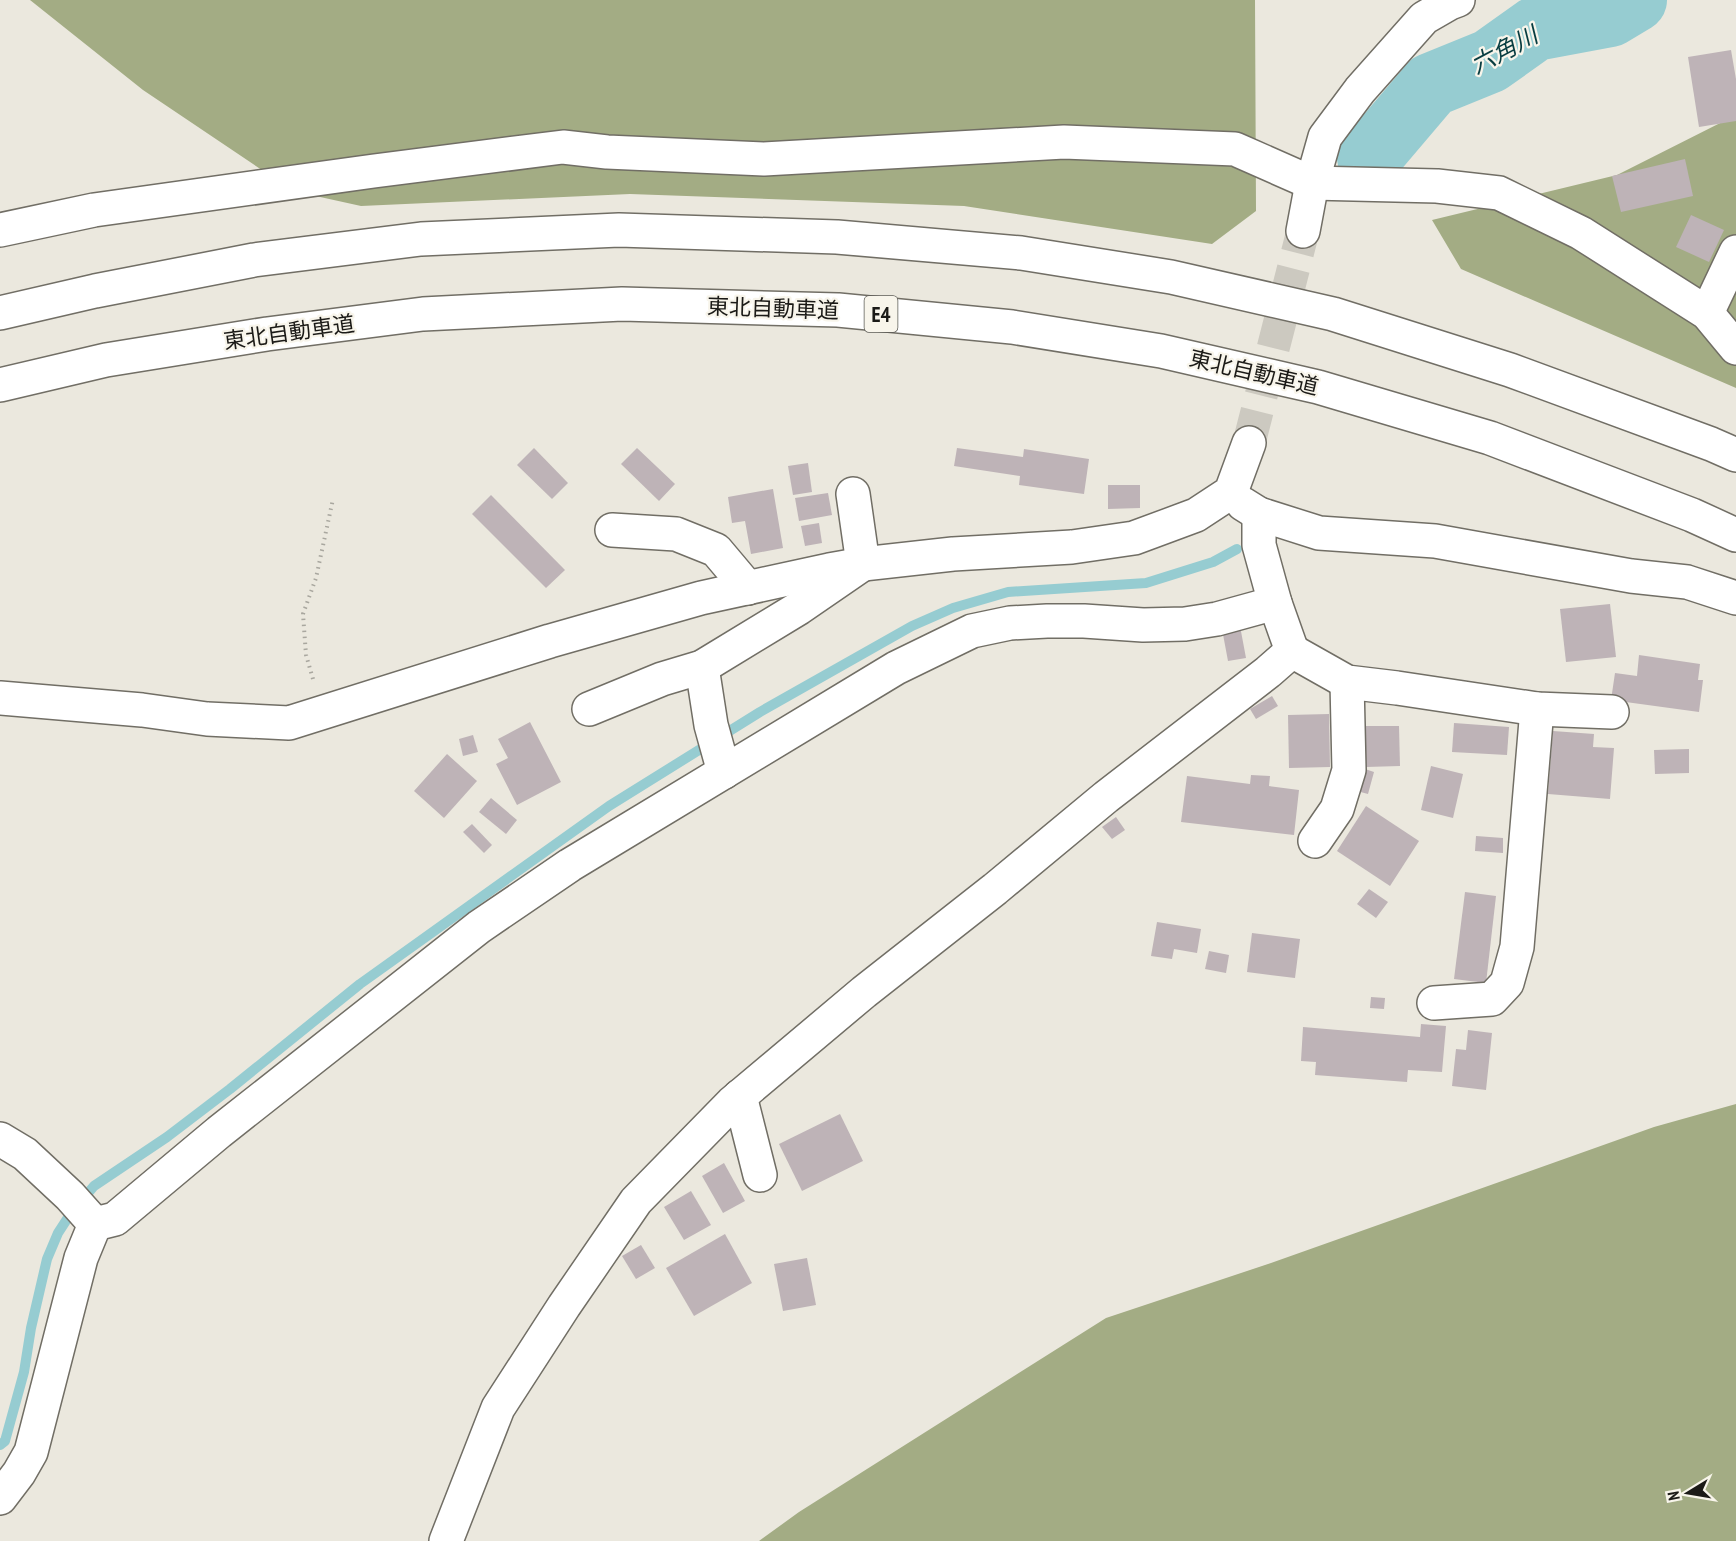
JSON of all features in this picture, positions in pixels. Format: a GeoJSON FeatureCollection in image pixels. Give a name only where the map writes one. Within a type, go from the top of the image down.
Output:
{"type":"FeatureCollection","features":[{"type":"Feature","properties":{"kind":"main road"},"geometry":{"type":"LineString","coordinates":[[1303,231],[1312,183],[1325,137],[1415,9],[1458,0]]}},
{"type":"Feature","properties":{"kind":"main road"},"geometry":{"type":"LineString","coordinates":[[0,230],[94,210],[563,147],[607,152],[764,159],[1065,142],[1234,149],[1312,183],[1437,186],[1499,194],[1581,233],[1707,313],[1736,348]]}},
{"type":"Feature","properties":{"kind":"main road"},"geometry":{"type":"LineString","coordinates":[[0,313],[95,291],[254,260],[422,239],[618,230],[837,237],[1021,254],[1171,277],[1334,314],[1510,370],[1736,455]]}},
{"type":"Feature","properties":{"kind":"main road"},"geometry":{"type":"LineString","coordinates":[[1707,313],[1736,252]]}},
{"type":"Feature","properties":{"kind":"main road","name":"東北自動車道"},"geometry":{"type":"LineString","coordinates":[[0,385],[117,358],[267,334],[423,314],[622,304],[838,310],[1023,328],[1161,351],[1318,387],[1490,438],[1692,515],[1736,535]]}},
{"type":"Feature","properties":{"kind":"main road"},"geometry":{"type":"LineString","coordinates":[[0,698],[142,710],[218,720],[289,723],[550,641],[701,598],[863,564],[952,554],[1072,547],[1134,538],[1196,515],[1231,492],[1249,443]]}},
{"type":"Feature","properties":{"kind":"main road"},"geometry":{"type":"LineString","coordinates":[[1231,492],[1240,503],[1259,514],[1319,533],[1435,541],[1631,576],[1687,582],[1736,598]]}},
{"type":"Feature","properties":{"kind":"main road"},"geometry":{"type":"LineString","coordinates":[[853,494],[863,564]]}},
{"type":"Feature","properties":{"kind":"main road"},"geometry":{"type":"LineString","coordinates":[[1259,514],[1259,545],[1275,603],[1292,651],[1347,682],[1537,709],[1612,712]]}},
{"type":"Feature","properties":{"kind":"main road"},"geometry":{"type":"LineString","coordinates":[[612,530],[676,534],[716,550],[748,588]]}},
{"type":"Feature","properties":{"kind":"main road"},"geometry":{"type":"LineString","coordinates":[[589,709],[662,679],[702,667],[799,608],[863,564]]}},
{"type":"Feature","properties":{"kind":"main road"},"geometry":{"type":"LineString","coordinates":[[94,1224],[115,1219],[219,1132],[479,927],[570,865],[717,749],[972,631],[1010,623],[1047,621],[1084,621],[1143,626],[1185,624],[1217,619],[1275,603]]}},
{"type":"Feature","properties":{"kind":"main road"},"geometry":{"type":"LineString","coordinates":[[446,1541],[498,1408],[636,1201],[740,1096],[864,992],[1292,651]]}},
{"type":"Feature","properties":{"kind":"main road"},"geometry":{"type":"LineString","coordinates":[[702,667],[717,749]]}},
{"type":"Feature","properties":{"kind":"main road"},"geometry":{"type":"LineString","coordinates":[[1315,841],[1337,809],[1349,770],[1347,682]]}},
{"type":"Feature","properties":{"kind":"main road"},"geometry":{"type":"LineString","coordinates":[[1434,1003],[1492,999],[1507,983],[1517,946],[1537,709]]}},
{"type":"Feature","properties":{"kind":"main road"},"geometry":{"type":"LineString","coordinates":[[740,1096],[760,1175]]}},
{"type":"Feature","properties":{"kind":"main road"},"geometry":{"type":"LineString","coordinates":[[0,1138],[25,1154],[70,1196],[94,1224]]}},
{"type":"Feature","properties":{"kind":"main road"},"geometry":{"type":"LineString","coordinates":[[0,1498],[31,1452],[81,1258],[94,1224]]}},
{"type":"Feature","properties":{"kind":"path"},"geometry":{"type":"LineString","coordinates":[[323,713],[306,656],[303,614],[316,578],[333,499]]}},
{"type":"Feature","properties":{"kind":"green space"},"geometry":{"type":"Polygon","coordinates":[[[30,0],[1255,0],[1256,211],[1212,244],[964,206],[630,194],[361,206],[293,191],[143,90],[30,0]]]}},
{"type":"Feature","properties":{"kind":"green space"},"geometry":{"type":"Polygon","coordinates":[[[1736,115],[1736,388],[1461,269],[1432,220],[1617,175],[1736,115]]]}},
{"type":"Feature","properties":{"kind":"green space"},"geometry":{"type":"Polygon","coordinates":[[[1736,1104],[1736,1541],[759,1541],[799,1512],[1106,1318],[1271,1263],[1654,1127],[1736,1104]]]}},
{"type":"Feature","properties":{"kind":"building"},"geometry":{"type":"Polygon","coordinates":[[[1731,50],[1736,79],[1736,121],[1699,127],[1688,57],[1731,50]]]}},
{"type":"Feature","properties":{"kind":"building"},"geometry":{"type":"Polygon","coordinates":[[[1685,159],[1693,196],[1621,212],[1612,176],[1685,159]]]}},
{"type":"Feature","properties":{"kind":"building"},"geometry":{"type":"Polygon","coordinates":[[[1691,215],[1724,230],[1709,262],[1676,247],[1691,215]]]}},
{"type":"Feature","properties":{"kind":"building"},"geometry":{"type":"Polygon","coordinates":[[[534,448],[568,483],[552,499],[517,465],[534,448]]]}},
{"type":"Feature","properties":{"kind":"building"},"geometry":{"type":"Polygon","coordinates":[[[637,448],[675,484],[659,501],[621,464],[637,448]]]}},
{"type":"Feature","properties":{"kind":"building"},"geometry":{"type":"Polygon","coordinates":[[[957,448],[1023,457],[1024,449],[1089,459],[1084,494],[1019,485],[1020,476],[954,466],[957,448]]]}},
{"type":"Feature","properties":{"kind":"building"},"geometry":{"type":"Polygon","coordinates":[[[808,463],[812,492],[793,495],[788,466],[808,463]]]}},
{"type":"Feature","properties":{"kind":"building"},"geometry":{"type":"Polygon","coordinates":[[[1108,485],[1140,485],[1140,508],[1108,509],[1108,485]]]}},
{"type":"Feature","properties":{"kind":"building"},"geometry":{"type":"Polygon","coordinates":[[[773,489],[783,548],[751,554],[745,521],[732,523],[728,497],[773,489]]]}},
{"type":"Feature","properties":{"kind":"building"},"geometry":{"type":"Polygon","coordinates":[[[828,493],[832,515],[799,521],[795,498],[828,493]]]}},
{"type":"Feature","properties":{"kind":"building"},"geometry":{"type":"Polygon","coordinates":[[[491,495],[565,570],[546,588],[472,514],[491,495]]]}},
{"type":"Feature","properties":{"kind":"building"},"geometry":{"type":"Polygon","coordinates":[[[819,523],[822,543],[805,546],[801,526],[819,523]]]}},
{"type":"Feature","properties":{"kind":"building"},"geometry":{"type":"Polygon","coordinates":[[[1610,604],[1616,657],[1566,662],[1560,609],[1610,604]]]}},
{"type":"Feature","properties":{"kind":"building"},"geometry":{"type":"Polygon","coordinates":[[[1240,626],[1246,658],[1228,661],[1222,629],[1240,626]]]}},
{"type":"Feature","properties":{"kind":"building"},"geometry":{"type":"Polygon","coordinates":[[[1639,655],[1700,664],[1698,680],[1703,680],[1699,712],[1611,700],[1615,673],[1637,676],[1639,655]]]}},
{"type":"Feature","properties":{"kind":"building"},"geometry":{"type":"Polygon","coordinates":[[[1272,696],[1278,706],[1256,719],[1250,709],[1272,696]]]}},
{"type":"Feature","properties":{"kind":"building"},"geometry":{"type":"Polygon","coordinates":[[[1329,714],[1330,767],[1289,768],[1288,715],[1329,714]]]}},
{"type":"Feature","properties":{"kind":"building"},"geometry":{"type":"Polygon","coordinates":[[[530,722],[561,782],[517,805],[496,764],[508,758],[498,739],[530,722]]]}},
{"type":"Feature","properties":{"kind":"building"},"geometry":{"type":"Polygon","coordinates":[[[1454,723],[1509,727],[1507,755],[1452,752],[1454,723]]]}},
{"type":"Feature","properties":{"kind":"building"},"geometry":{"type":"Polygon","coordinates":[[[1365,726],[1399,726],[1400,766],[1366,767],[1365,726]]]}},
{"type":"Feature","properties":{"kind":"building"},"geometry":{"type":"Polygon","coordinates":[[[1553,731],[1594,734],[1593,747],[1614,748],[1610,799],[1548,794],[1553,731]]]}},
{"type":"Feature","properties":{"kind":"building"},"geometry":{"type":"Polygon","coordinates":[[[473,735],[478,752],[463,756],[459,739],[473,735]]]}},
{"type":"Feature","properties":{"kind":"building"},"geometry":{"type":"Polygon","coordinates":[[[1689,749],[1689,773],[1655,774],[1654,750],[1689,749]]]}},
{"type":"Feature","properties":{"kind":"building"},"geometry":{"type":"Polygon","coordinates":[[[447,754],[477,781],[444,818],[414,791],[447,754]]]}},
{"type":"Feature","properties":{"kind":"building"},"geometry":{"type":"Polygon","coordinates":[[[1431,766],[1463,774],[1453,818],[1421,810],[1431,766]]]}},
{"type":"Feature","properties":{"kind":"building"},"geometry":{"type":"Polygon","coordinates":[[[1359,767],[1374,772],[1368,794],[1353,790],[1359,767]]]}},
{"type":"Feature","properties":{"kind":"building"},"geometry":{"type":"Polygon","coordinates":[[[1251,775],[1270,776],[1269,786],[1299,790],[1294,835],[1181,822],[1187,776],[1250,784],[1251,775]]]}},
{"type":"Feature","properties":{"kind":"building"},"geometry":{"type":"Polygon","coordinates":[[[491,798],[517,820],[506,834],[479,812],[491,798]]]}},
{"type":"Feature","properties":{"kind":"building"},"geometry":{"type":"Polygon","coordinates":[[[1366,806],[1419,841],[1390,886],[1337,851],[1366,806]]]}},
{"type":"Feature","properties":{"kind":"building"},"geometry":{"type":"Polygon","coordinates":[[[1116,817],[1125,830],[1112,839],[1102,827],[1116,817]]]}},
{"type":"Feature","properties":{"kind":"building"},"geometry":{"type":"Polygon","coordinates":[[[472,824],[492,845],[484,853],[463,832],[472,824]]]}},
{"type":"Feature","properties":{"kind":"building"},"geometry":{"type":"Polygon","coordinates":[[[1476,836],[1503,838],[1503,853],[1475,851],[1476,836]]]}},
{"type":"Feature","properties":{"kind":"building"},"geometry":{"type":"Polygon","coordinates":[[[1369,889],[1388,902],[1376,918],[1357,904],[1369,889]]]}},
{"type":"Feature","properties":{"kind":"building"},"geometry":{"type":"Polygon","coordinates":[[[1465,892],[1496,896],[1486,983],[1454,979],[1465,892]]]}},
{"type":"Feature","properties":{"kind":"building"},"geometry":{"type":"Polygon","coordinates":[[[1157,922],[1201,929],[1197,953],[1174,949],[1172,959],[1151,956],[1157,922]]]}},
{"type":"Feature","properties":{"kind":"building"},"geometry":{"type":"Polygon","coordinates":[[[1252,933],[1300,939],[1295,978],[1247,972],[1252,933]]]}},
{"type":"Feature","properties":{"kind":"building"},"geometry":{"type":"Polygon","coordinates":[[[1209,951],[1229,955],[1226,973],[1205,969],[1209,951]]]}},
{"type":"Feature","properties":{"kind":"building"},"geometry":{"type":"Polygon","coordinates":[[[1371,997],[1385,998],[1384,1009],[1370,1008],[1371,997]]]}},
{"type":"Feature","properties":{"kind":"building"},"geometry":{"type":"Polygon","coordinates":[[[1421,1024],[1446,1026],[1442,1072],[1408,1070],[1407,1082],[1315,1075],[1316,1062],[1301,1061],[1303,1027],[1420,1037],[1421,1024]]]}},
{"type":"Feature","properties":{"kind":"building"},"geometry":{"type":"Polygon","coordinates":[[[1468,1030],[1492,1033],[1486,1090],[1452,1086],[1456,1049],[1466,1050],[1468,1030]]]}},
{"type":"Feature","properties":{"kind":"building"},"geometry":{"type":"Polygon","coordinates":[[[840,1114],[863,1161],[802,1191],[779,1144],[840,1114]]]}},
{"type":"Feature","properties":{"kind":"building"},"geometry":{"type":"Polygon","coordinates":[[[724,1163],[745,1201],[723,1213],[702,1176],[724,1163]]]}},
{"type":"Feature","properties":{"kind":"building"},"geometry":{"type":"Polygon","coordinates":[[[691,1191],[711,1225],[684,1240],[664,1207],[691,1191]]]}},
{"type":"Feature","properties":{"kind":"building"},"geometry":{"type":"Polygon","coordinates":[[[725,1234],[752,1283],[694,1316],[666,1268],[725,1234]]]}},
{"type":"Feature","properties":{"kind":"building"},"geometry":{"type":"Polygon","coordinates":[[[641,1245],[655,1268],[636,1279],[622,1256],[641,1245]]]}},
{"type":"Feature","properties":{"kind":"building"},"geometry":{"type":"Polygon","coordinates":[[[807,1258],[816,1305],[783,1311],[774,1264],[807,1258]]]}},
{"type":"Feature","properties":{"kind":"waterway","name":"六角川"},"geometry":{"type":"LineString","coordinates":[[1369,158],[1431,85],[1490,61],[1535,29],[1610,15],[1635,0]]}},
{"type":"Feature","properties":{"kind":"waterway"},"geometry":{"type":"LineString","coordinates":[[0,1445],[5,1441],[24,1372],[31,1328],[47,1259],[58,1233],[71,1213],[94,1186],[167,1137],[360,984],[609,806],[760,712],[912,626],[953,608],[1008,592],[1146,583],[1213,562],[1237,549]]}},
{"type":"Feature","properties":{"kind":"tunnel"},"geometry":{"type":"LineString","coordinates":[[1249,443],[1303,231]]}}]}
